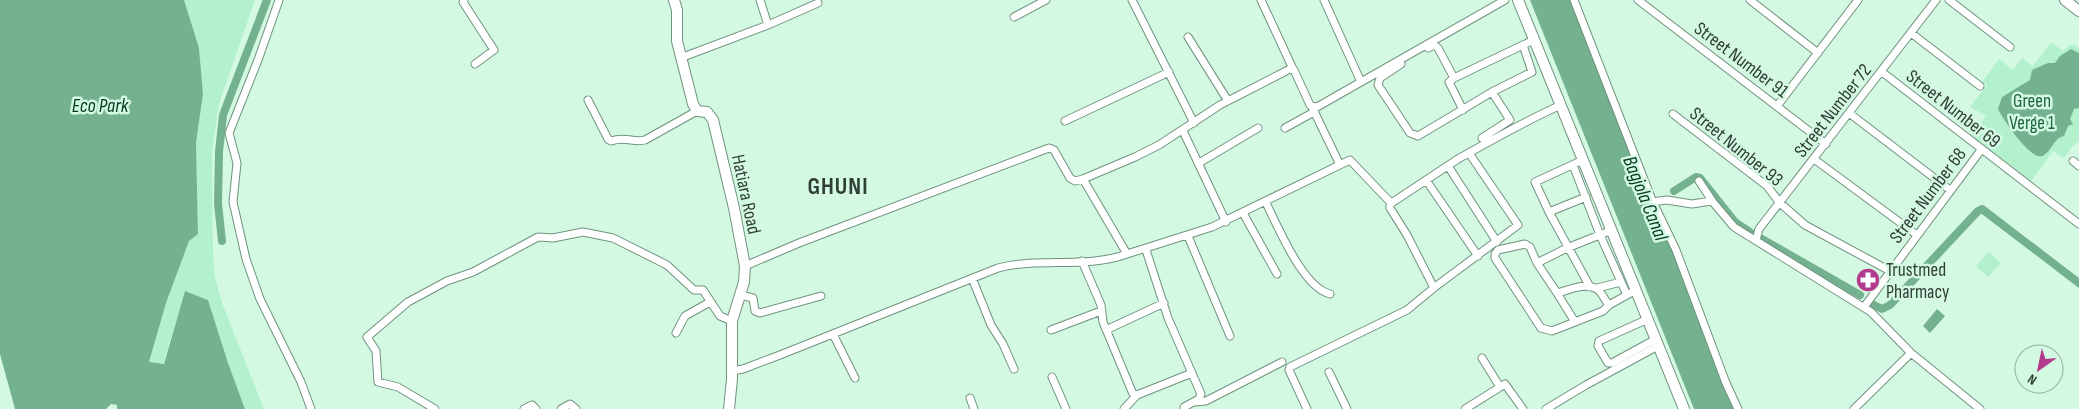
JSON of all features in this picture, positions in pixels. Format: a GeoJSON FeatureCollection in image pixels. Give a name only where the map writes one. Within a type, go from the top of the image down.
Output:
{"type":"FeatureCollection","features":[{"type":"Feature","properties":{"kind":"street"},"geometry":{"type":"LineString","coordinates":[[279,0],[229,133],[237,163],[233,202],[246,259],[260,299],[301,382],[311,409]]}},
{"type":"Feature","properties":{"kind":"street"},"geometry":{"type":"LineString","coordinates":[[463,0],[494,50],[475,64]]}},
{"type":"Feature","properties":{"kind":"street"},"geometry":{"type":"LineString","coordinates":[[588,100],[608,139],[611,140],[622,137],[636,141],[645,140],[697,111],[691,97],[683,57],[677,42],[677,10],[674,0]]}},
{"type":"Feature","properties":{"kind":"street"},"geometry":{"type":"LineString","coordinates":[[760,0],[768,25]]}},
{"type":"Feature","properties":{"kind":"street"},"geometry":{"type":"LineString","coordinates":[[1014,17],[1046,0]]}},
{"type":"Feature","properties":{"kind":"street"},"geometry":{"type":"LineString","coordinates":[[1132,0],[1194,123]]}},
{"type":"Feature","properties":{"kind":"street"},"geometry":{"type":"LineString","coordinates":[[1261,0],[1340,165]]}},
{"type":"Feature","properties":{"kind":"street"},"geometry":{"type":"LineString","coordinates":[[1324,0],[1361,82]]}},
{"type":"Feature","properties":{"kind":"street"},"geometry":{"type":"LineString","coordinates":[[1285,128],[1316,107],[1505,0]]}},
{"type":"Feature","properties":{"kind":"street"},"geometry":{"type":"LineString","coordinates":[[1518,0],[1561,105],[1586,197],[1600,235],[1621,282],[1632,292]]}},
{"type":"Feature","properties":{"kind":"street"},"geometry":{"type":"LineString","coordinates":[[1574,0],[1652,202],[1676,250],[1726,383],[1738,409]]}},
{"type":"Feature","properties":{"kind":"street","name":"Street Number 91"},"geometry":{"type":"LineString","coordinates":[[1638,0],[1826,144]]}},
{"type":"Feature","properties":{"kind":"street"},"geometry":{"type":"LineString","coordinates":[[1750,0],[1818,53]]}},
{"type":"Feature","properties":{"kind":"street"},"geometry":{"type":"LineString","coordinates":[[1778,106],[1858,0]]}},
{"type":"Feature","properties":{"kind":"street","name":"Street Number 72"},"geometry":{"type":"LineString","coordinates":[[1756,240],[1759,229],[1936,0]]}},
{"type":"Feature","properties":{"kind":"street"},"geometry":{"type":"LineString","coordinates":[[1949,0],[2010,47]]}},
{"type":"Feature","properties":{"kind":"street"},"geometry":{"type":"LineString","coordinates":[[2065,0],[2079,11]]}},
{"type":"Feature","properties":{"kind":"street"},"geometry":{"type":"LineString","coordinates":[[683,57],[768,25],[818,3]]}},
{"type":"Feature","properties":{"kind":"street"},"geometry":{"type":"LineString","coordinates":[[1911,33],[1980,86]]}},
{"type":"Feature","properties":{"kind":"street"},"geometry":{"type":"LineString","coordinates":[[1188,37],[1228,100]]}},
{"type":"Feature","properties":{"kind":"street"},"geometry":{"type":"LineString","coordinates":[[1463,110],[1449,85],[1450,80],[1534,40]]}},
{"type":"Feature","properties":{"kind":"street"},"geometry":{"type":"LineString","coordinates":[[1454,78],[1438,48],[1434,45],[1388,72],[1377,82],[1410,133],[1415,136],[1421,135],[1492,92],[1545,66]]}},
{"type":"Feature","properties":{"kind":"street"},"geometry":{"type":"LineString","coordinates":[[1523,45],[1532,72]]}},
{"type":"Feature","properties":{"kind":"street"},"geometry":{"type":"LineString","coordinates":[[745,266],[799,243],[1049,148],[1054,150],[1070,178],[1075,181],[1083,179],[1135,158],[1183,131],[1228,100],[1293,69]]}},
{"type":"Feature","properties":{"kind":"street"},"geometry":{"type":"LineString","coordinates":[[1065,121],[1169,72]]}},
{"type":"Feature","properties":{"kind":"street","name":"Street Number 69"},"geometry":{"type":"LineString","coordinates":[[1882,72],[2079,224]]}},
{"type":"Feature","properties":{"kind":"street"},"geometry":{"type":"LineString","coordinates":[[1482,138],[1510,120],[1492,92]]}},
{"type":"Feature","properties":{"kind":"street"},"geometry":{"type":"LineString","coordinates":[[1435,287],[1407,234],[1390,208],[1392,203],[1469,152],[1518,125],[1561,105]]}},
{"type":"Feature","properties":{"kind":"street","name":"Hatiara Road"},"geometry":{"type":"LineString","coordinates":[[697,111],[708,112],[713,120],[734,208],[745,266],[744,282],[732,321],[732,371],[726,408]]}},
{"type":"Feature","properties":{"kind":"street"},"geometry":{"type":"LineString","coordinates":[[1849,113],[1950,190]]}},
{"type":"Feature","properties":{"kind":"street","name":"Street Number 93"},"geometry":{"type":"LineString","coordinates":[[1673,114],[1767,186],[1780,203],[1805,225],[1890,271]]}},
{"type":"Feature","properties":{"kind":"street"},"geometry":{"type":"LineString","coordinates":[[1199,163],[1258,128]]}},
{"type":"Feature","properties":{"kind":"street"},"geometry":{"type":"LineString","coordinates":[[1183,131],[1226,222]]}},
{"type":"Feature","properties":{"kind":"street","name":"Street Number 68"},"geometry":{"type":"LineString","coordinates":[[1864,307],[1981,150]]}},
{"type":"Feature","properties":{"kind":"street"},"geometry":{"type":"LineString","coordinates":[[1308,409],[1289,370],[1290,368],[1407,310],[1518,225],[1469,152]]}},
{"type":"Feature","properties":{"kind":"street"},"geometry":{"type":"LineString","coordinates":[[1814,159],[1917,235]]}},
{"type":"Feature","properties":{"kind":"street"},"geometry":{"type":"LineString","coordinates":[[732,371],[746,368],[972,278],[1008,266],[1112,259],[1188,236],[1226,222],[1351,160],[1392,203]]}},
{"type":"Feature","properties":{"kind":"street"},"geometry":{"type":"LineString","coordinates":[[1578,162],[1535,182],[1567,248],[1594,288],[1609,305]]}},
{"type":"Feature","properties":{"kind":"street"},"geometry":{"type":"LineString","coordinates":[[1578,162],[1612,230],[1632,292],[1648,319],[1684,409]]}},
{"type":"Feature","properties":{"kind":"street"},"geometry":{"type":"LineString","coordinates":[[1448,166],[1497,242]]}},
{"type":"Feature","properties":{"kind":"street"},"geometry":{"type":"LineString","coordinates":[[1083,179],[1127,254]]}},
{"type":"Feature","properties":{"kind":"street"},"geometry":{"type":"LineString","coordinates":[[1426,180],[1478,256]]}},
{"type":"Feature","properties":{"kind":"street"},"geometry":{"type":"LineString","coordinates":[[1698,181],[1731,224],[1871,312],[1912,353],[1980,409]]}},
{"type":"Feature","properties":{"kind":"street"},"geometry":{"type":"LineString","coordinates":[[1549,212],[1586,197]]}},
{"type":"Feature","properties":{"kind":"street"},"geometry":{"type":"LineString","coordinates":[[1652,202],[1667,200],[1689,204],[1714,202]]}},
{"type":"Feature","properties":{"kind":"street"},"geometry":{"type":"LineString","coordinates":[[1265,201],[1302,271],[1321,291],[1330,294]]}},
{"type":"Feature","properties":{"kind":"street"},"geometry":{"type":"LineString","coordinates":[[1242,213],[1277,274]]}},
{"type":"Feature","properties":{"kind":"street"},"geometry":{"type":"LineString","coordinates":[[1537,263],[1567,248],[1612,230]]}},
{"type":"Feature","properties":{"kind":"street"},"geometry":{"type":"LineString","coordinates":[[435,409],[398,386],[384,385],[378,382],[376,351],[366,337],[408,302],[447,280],[472,272],[533,238],[554,238],[583,232],[613,238],[667,264],[694,290],[703,290],[721,316],[732,321]]}},
{"type":"Feature","properties":{"kind":"street"},"geometry":{"type":"LineString","coordinates":[[1188,236],[1230,336]]}},
{"type":"Feature","properties":{"kind":"street"},"geometry":{"type":"LineString","coordinates":[[1575,322],[1537,263],[1530,248],[1525,244],[1498,250],[1495,258],[1542,328],[1552,331],[1575,322],[1603,311],[1609,305],[1632,292]]}},
{"type":"Feature","properties":{"kind":"street"},"geometry":{"type":"LineString","coordinates":[[1146,250],[1168,318],[1201,394],[1199,399],[1184,407],[1184,409]]}},
{"type":"Feature","properties":{"kind":"street"},"geometry":{"type":"LineString","coordinates":[[1082,261],[1101,305],[1106,330],[1132,393],[1137,394]]}},
{"type":"Feature","properties":{"kind":"street"},"geometry":{"type":"LineString","coordinates":[[972,278],[991,325],[1003,344],[1014,369]]}},
{"type":"Feature","properties":{"kind":"street"},"geometry":{"type":"LineString","coordinates":[[1557,293],[1582,286],[1594,288],[1621,282]]}},
{"type":"Feature","properties":{"kind":"street"},"geometry":{"type":"LineString","coordinates":[[740,295],[752,297],[756,311],[760,313],[821,296]]}},
{"type":"Feature","properties":{"kind":"street"},"geometry":{"type":"LineString","coordinates":[[676,333],[685,316],[710,302]]}},
{"type":"Feature","properties":{"kind":"street"},"geometry":{"type":"LineString","coordinates":[[1106,330],[1164,304]]}},
{"type":"Feature","properties":{"kind":"street"},"geometry":{"type":"LineString","coordinates":[[1051,330],[1101,311]]}},
{"type":"Feature","properties":{"kind":"street"},"geometry":{"type":"LineString","coordinates":[[1648,319],[1600,341],[1598,346],[1608,363],[1612,363],[1657,342]]}},
{"type":"Feature","properties":{"kind":"street"},"geometry":{"type":"LineString","coordinates":[[833,334],[855,378]]}},
{"type":"Feature","properties":{"kind":"street"},"geometry":{"type":"LineString","coordinates":[[1546,409],[1657,342]]}},
{"type":"Feature","properties":{"kind":"street"},"geometry":{"type":"LineString","coordinates":[[1854,409],[1912,353]]}},
{"type":"Feature","properties":{"kind":"street"},"geometry":{"type":"LineString","coordinates":[[1482,358],[1500,387]]}},
{"type":"Feature","properties":{"kind":"street"},"geometry":{"type":"LineString","coordinates":[[1194,402],[1206,401],[1282,362]]}},
{"type":"Feature","properties":{"kind":"street"},"geometry":{"type":"LineString","coordinates":[[1329,372],[1347,409]]}},
{"type":"Feature","properties":{"kind":"street"},"geometry":{"type":"LineString","coordinates":[[1124,409],[1137,394],[1192,373]]}},
{"type":"Feature","properties":{"kind":"street"},"geometry":{"type":"LineString","coordinates":[[1052,378],[1066,409]]}},
{"type":"Feature","properties":{"kind":"street"},"geometry":{"type":"LineString","coordinates":[[1465,409],[1506,384],[1523,409]]}},
{"type":"Feature","properties":{"kind":"street"},"geometry":{"type":"LineString","coordinates":[[970,398],[974,409]]}},
{"type":"Feature","properties":{"kind":"street"},"geometry":{"type":"LineString","coordinates":[[561,409],[570,404],[576,409]]}},
{"type":"Feature","properties":{"kind":"street"},"geometry":{"type":"LineString","coordinates":[[524,409],[532,405],[536,409]]}},
{"type":"Feature","properties":{"kind":"green space"},"geometry":{"type":"Polygon","coordinates":[[[184,0],[255,0],[219,104],[212,151],[213,254],[215,277],[222,303],[264,409],[245,409],[208,300],[185,291],[163,364],[149,362],[166,303],[189,241],[198,234],[196,143],[203,94],[199,48],[184,0]]]}},
{"type":"Feature","properties":{"kind":"green space","name":"Green Verge 1"},"geometry":{"type":"Polygon","coordinates":[[[2051,42],[2063,51],[2069,45],[2075,45],[2079,48],[2079,141],[2064,158],[2053,151],[2031,181],[1972,136],[1986,116],[1970,107],[1987,85],[1982,82],[1999,59],[2013,70],[2022,58],[2033,66],[2051,42]]]}},
{"type":"Feature","properties":{"kind":"green space"},"geometry":{"type":"Polygon","coordinates":[[[1989,252],[2001,263],[1988,277],[1976,266],[1989,252]]]}},
{"type":"Feature","properties":{"kind":"water","name":"Eco Park"},"geometry":{"type":"Polygon","coordinates":[[[0,0],[184,0],[199,48],[203,94],[196,143],[198,234],[189,241],[166,303],[149,362],[164,364],[185,291],[208,300],[245,409],[117,409],[117,405],[111,404],[106,409],[15,409],[0,354],[0,0]]]}},
{"type":"Feature","properties":{"kind":"water","name":"Bagjola Canal"},"geometry":{"type":"Polygon","coordinates":[[[1530,0],[1573,0],[1735,409],[1694,409],[1530,0]]]}},
{"type":"Feature","properties":{"kind":"water"},"geometry":{"type":"Polygon","coordinates":[[[2071,49],[2079,53],[2079,108],[2074,109],[2070,119],[2073,124],[2068,126],[2064,136],[2057,139],[2045,154],[2037,156],[2017,138],[1998,109],[2002,97],[2030,80],[2032,70],[2048,63],[2055,63],[2060,56],[2071,49]]]}},
{"type":"Feature","properties":{"kind":"water"},"geometry":{"type":"Polygon","coordinates":[[[1937,309],[1945,316],[1930,333],[1923,326],[1937,309]]]}},
{"type":"Feature","properties":{"kind":"waterway"},"geometry":{"type":"LineString","coordinates":[[222,241],[218,204],[219,152],[223,115],[267,0]]}},
{"type":"Feature","properties":{"kind":"waterway"},"geometry":{"type":"LineString","coordinates":[[1674,191],[1696,177],[1700,178],[1735,222],[1750,232]]}},
{"type":"Feature","properties":{"kind":"waterway"},"geometry":{"type":"LineString","coordinates":[[1872,304],[1882,309],[1890,305],[1978,211],[1982,209],[2079,283]]}},
{"type":"Feature","properties":{"kind":"waterway"},"geometry":{"type":"LineString","coordinates":[[1762,239],[1860,295]]}},
{"type":"Feature","properties":{"kind":"place","name":"Trustmed Pharmacy"},"geometry":{"type":"Point","coordinates":[1868,280]}},
{"type":"Feature","properties":{"kind":"district","name":"GHUNI"},"geometry":{"type":"Point","coordinates":[838,186]}}]}
